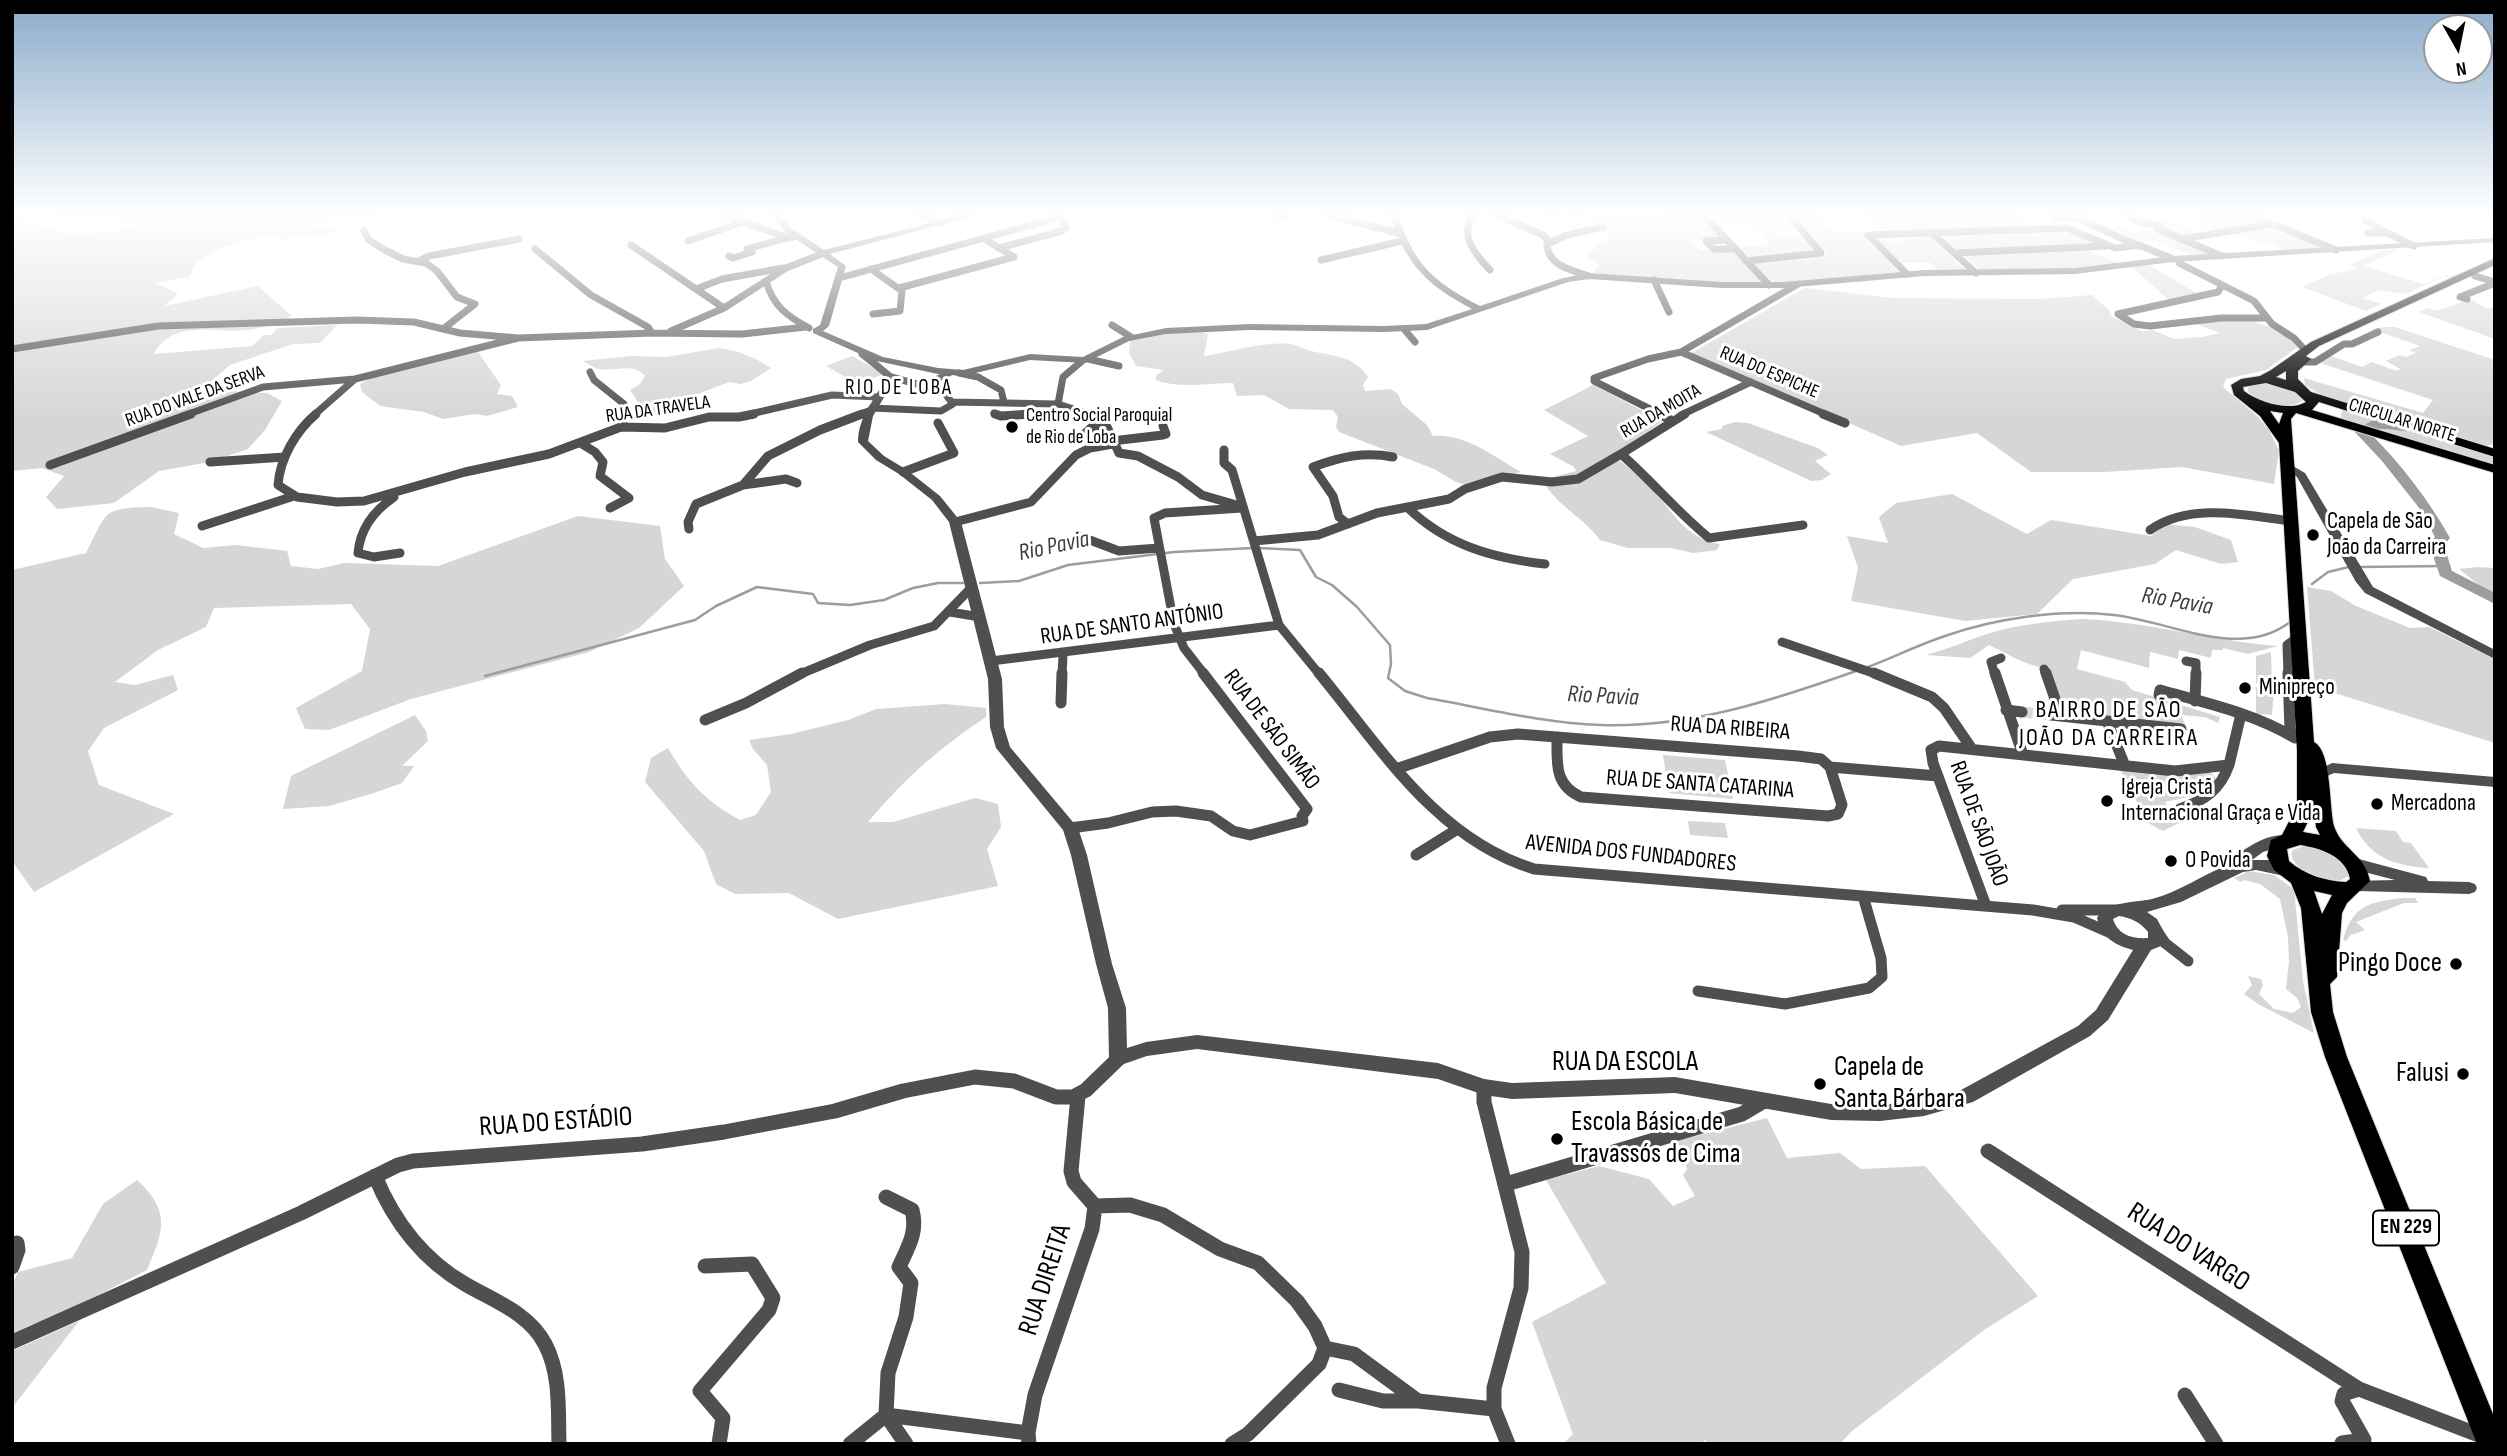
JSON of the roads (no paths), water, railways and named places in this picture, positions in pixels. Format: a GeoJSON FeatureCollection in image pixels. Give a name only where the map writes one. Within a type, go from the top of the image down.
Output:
{"type":"FeatureCollection","features":[{"type":"Feature","properties":{"kind":"main road"},"geometry":{"type":"LineString","coordinates":[[2286,444],[2272,421],[2238,392],[2237,385],[2246,380],[2260,380],[2275,373],[2303,356],[2451,283]]}},
{"type":"Feature","properties":{"kind":"main road"},"geometry":{"type":"LineString","coordinates":[[2294,874],[2326,889],[2353,887],[2361,876],[2355,864],[2338,850],[2308,839],[2287,839],[2306,806],[2305,746],[2285,419],[2295,410],[2312,405],[2292,379],[2292,370],[2303,356],[2460,283]]}},
{"type":"Feature","properties":{"kind":"main road","name":"CIRCULAR NORTE"},"geometry":{"type":"LineString","coordinates":[[2260,380],[2495,453]]}},
{"type":"Feature","properties":{"kind":"main road","name":"CIRCULAR NORTE"},"geometry":{"type":"LineString","coordinates":[[2250,400],[2347,424],[2495,469]]}},
{"type":"Feature","properties":{"kind":"main road"},"geometry":{"type":"LineString","coordinates":[[2305,746],[2319,775],[2325,827],[2338,850]]}},
{"type":"Feature","properties":{"kind":"main road","name":"EN 229"},"geometry":{"type":"LineString","coordinates":[[2287,839],[2276,849],[2277,856],[2294,874],[2312,908],[2322,1012],[2336,1057],[2490,1441]]}},
{"type":"Feature","properties":{"kind":"main road","name":"EN 229"},"geometry":{"type":"LineString","coordinates":[[2322,1012],[2332,913],[2340,898],[2353,887]]}},
{"type":"Feature","properties":{"kind":"street"},"geometry":{"type":"LineString","coordinates":[[443,329],[475,304],[461,300],[447,283]]}},
{"type":"Feature","properties":{"kind":"street"},"geometry":{"type":"LineString","coordinates":[[576,283],[591,295],[648,327],[652,333]]}},
{"type":"Feature","properties":{"kind":"street"},"geometry":{"type":"LineString","coordinates":[[687,283],[724,308]]}},
{"type":"Feature","properties":{"kind":"street"},"geometry":{"type":"LineString","coordinates":[[696,289],[712,283]]}},
{"type":"Feature","properties":{"kind":"street"},"geometry":{"type":"LineString","coordinates":[[666,333],[724,308],[763,283]]}},
{"type":"Feature","properties":{"kind":"street"},"geometry":{"type":"LineString","coordinates":[[766,283],[770,300],[775,306],[811,329],[878,363],[891,377],[943,391],[953,402],[1058,404],[1094,416],[1105,425],[1113,443]]}},
{"type":"Feature","properties":{"kind":"street"},"geometry":{"type":"LineString","coordinates":[[12,349],[171,326],[376,320],[414,322],[443,329],[518,338],[652,333],[742,334],[811,329],[824,326],[837,283]]}},
{"type":"Feature","properties":{"kind":"street"},"geometry":{"type":"LineString","coordinates":[[873,314],[900,311],[902,291],[892,283]]}},
{"type":"Feature","properties":{"kind":"street"},"geometry":{"type":"LineString","coordinates":[[899,288],[918,283]]}},
{"type":"Feature","properties":{"kind":"street"},"geometry":{"type":"LineString","coordinates":[[1433,283],[1479,310]]}},
{"type":"Feature","properties":{"kind":"street"},"geometry":{"type":"LineString","coordinates":[[1058,404],[1063,377],[1085,360],[1131,337],[1166,331],[1224,327],[1404,329],[1438,324],[1555,283]]}},
{"type":"Feature","properties":{"kind":"street"},"geometry":{"type":"LineString","coordinates":[[1655,283],[1669,313]]}},
{"type":"Feature","properties":{"kind":"street"},"geometry":{"type":"LineString","coordinates":[[1722,283],[1809,283]]}},
{"type":"Feature","properties":{"kind":"street"},"geometry":{"type":"LineString","coordinates":[[2218,283],[2258,304],[2267,318],[2299,341],[2303,356],[2315,362],[2344,344],[2352,344],[2378,332]]}},
{"type":"Feature","properties":{"kind":"street"},"geometry":{"type":"LineString","coordinates":[[2467,299],[2460,297],[2493,283]]}},
{"type":"Feature","properties":{"kind":"street"},"geometry":{"type":"LineString","coordinates":[[1671,420],[1593,380],[1618,369],[1681,352],[1798,284]]}},
{"type":"Feature","properties":{"kind":"street"},"geometry":{"type":"LineString","coordinates":[[2222,285],[2218,292],[2203,297],[2118,314],[2134,324],[2150,326],[2221,318],[2267,318]]}},
{"type":"Feature","properties":{"kind":"street"},"geometry":{"type":"LineString","coordinates":[[1112,325],[1131,337]]}},
{"type":"Feature","properties":{"kind":"street"},"geometry":{"type":"LineString","coordinates":[[1404,329],[1415,342]]}},
{"type":"Feature","properties":{"kind":"street"},"geometry":{"type":"LineString","coordinates":[[2351,334],[2365,339]]}},
{"type":"Feature","properties":{"kind":"street","name":"RUA DO VALE DA SERVA"},"geometry":{"type":"LineString","coordinates":[[50,465],[263,387],[355,379],[518,338]]}},
{"type":"Feature","properties":{"kind":"street","name":"RUA DO ESPICHE"},"geometry":{"type":"LineString","coordinates":[[1681,352],[1845,423]]}},
{"type":"Feature","properties":{"kind":"street"},"geometry":{"type":"LineString","coordinates":[[925,386],[954,373],[1030,357],[1085,360],[1119,366]]}},
{"type":"Feature","properties":{"kind":"street"},"geometry":{"type":"LineString","coordinates":[[878,363],[978,377],[1001,390],[1004,402]]}},
{"type":"Feature","properties":{"kind":"street"},"geometry":{"type":"LineString","coordinates":[[590,372],[594,380],[624,404],[625,415],[621,427]]}},
{"type":"Feature","properties":{"kind":"street"},"geometry":{"type":"LineString","coordinates":[[891,377],[872,409],[863,432],[863,442],[946,508],[955,522],[991,662],[996,691],[997,727],[1003,748],[1070,828],[1117,1008],[1118,1059],[1078,1096]]}},
{"type":"Feature","properties":{"kind":"street"},"geometry":{"type":"LineString","coordinates":[[293,496],[278,485],[279,471],[285,457],[307,420],[340,396],[355,379]]}},
{"type":"Feature","properties":{"kind":"street","name":"RUA DA MOITA"},"geometry":{"type":"LineString","coordinates":[[1751,382],[1671,420],[1671,423],[1622,454],[1657,486],[1681,515],[1709,538],[1803,525]]}},
{"type":"Feature","properties":{"kind":"street","name":"RUA DA TRAVELA"},"geometry":{"type":"LineString","coordinates":[[293,496],[350,502],[378,498],[465,472],[550,454],[621,427],[665,428],[709,417],[739,417],[832,395],[879,397]]}},
{"type":"Feature","properties":{"kind":"street"},"geometry":{"type":"LineString","coordinates":[[743,485],[768,456],[820,430],[872,409],[941,411],[949,408],[953,402]]}},
{"type":"Feature","properties":{"kind":"street"},"geometry":{"type":"LineString","coordinates":[[992,403],[994,413]]}},
{"type":"Feature","properties":{"kind":"street"},"geometry":{"type":"LineString","coordinates":[[994,413],[1001,416],[1038,413]]}},
{"type":"Feature","properties":{"kind":"street"},"geometry":{"type":"LineString","coordinates":[[985,421],[994,413]]}},
{"type":"Feature","properties":{"kind":"street"},"geometry":{"type":"LineString","coordinates":[[903,472],[954,453],[937,423]]}},
{"type":"Feature","properties":{"kind":"street"},"geometry":{"type":"LineString","coordinates":[[1105,425],[1092,427],[1083,435],[1113,443],[1178,477],[1202,495],[1242,508]]}},
{"type":"Feature","properties":{"kind":"street"},"geometry":{"type":"LineString","coordinates":[[955,522],[1031,502],[1076,455],[1090,448],[1166,434],[1163,426]]}},
{"type":"Feature","properties":{"kind":"street"},"geometry":{"type":"LineString","coordinates":[[582,444],[595,452],[603,462],[600,476],[629,498],[610,508]]}},
{"type":"Feature","properties":{"kind":"street","name":"AVENIDA DOS FUNDADORES"},"geometry":{"type":"LineString","coordinates":[[1224,450],[1224,463],[1232,470],[1279,625],[1428,805],[1456,831],[1499,857],[1534,869],[2033,910],[2122,911]]}},
{"type":"Feature","properties":{"kind":"street"},"geometry":{"type":"LineString","coordinates":[[1348,524],[1339,517],[1333,496],[1313,467],[1338,457],[1375,453],[1393,457]]}},
{"type":"Feature","properties":{"kind":"street"},"geometry":{"type":"LineString","coordinates":[[1255,546],[1318,535],[1407,507],[1449,499],[1465,489],[1510,476],[1552,482],[1578,479],[1622,454]]}},
{"type":"Feature","properties":{"kind":"street"},"geometry":{"type":"LineString","coordinates":[[210,463],[285,457]]}},
{"type":"Feature","properties":{"kind":"street"},"geometry":{"type":"LineString","coordinates":[[2286,465],[2301,475],[2369,590],[2495,656]]}},
{"type":"Feature","properties":{"kind":"street"},"geometry":{"type":"LineString","coordinates":[[689,529],[688,522],[696,504],[743,485],[786,478],[797,483]]}},
{"type":"Feature","properties":{"kind":"street"},"geometry":{"type":"LineString","coordinates":[[400,553],[365,557],[358,553],[357,548],[362,533],[377,511],[405,490]]}},
{"type":"Feature","properties":{"kind":"street"},"geometry":{"type":"LineString","coordinates":[[202,526],[293,496]]}},
{"type":"Feature","properties":{"kind":"street"},"geometry":{"type":"LineString","coordinates":[[1407,507],[1432,530],[1456,542],[1494,556],[1545,564]]}},
{"type":"Feature","properties":{"kind":"street","name":"RUA DE SÃO SIMÃO"},"geometry":{"type":"LineString","coordinates":[[1070,828],[1108,824],[1152,812],[1176,811],[1211,816],[1233,831],[1250,835],[1303,821],[1302,816],[1307,809],[1184,648],[1174,624],[1159,548],[1154,518],[1158,514],[1242,508]]}},
{"type":"Feature","properties":{"kind":"street"},"geometry":{"type":"LineString","coordinates":[[2150,530],[2159,521],[2197,514],[2290,521]]}},
{"type":"Feature","properties":{"kind":"street"},"geometry":{"type":"LineString","coordinates":[[1079,536],[1119,551],[1159,548]]}},
{"type":"Feature","properties":{"kind":"street"},"geometry":{"type":"LineString","coordinates":[[705,720],[746,703],[803,673],[870,645],[934,626],[972,587]]}},
{"type":"Feature","properties":{"kind":"street"},"geometry":{"type":"LineString","coordinates":[[950,612],[980,617]]}},
{"type":"Feature","properties":{"kind":"street","name":"RUA DE SANTO ANTÓNIO"},"geometry":{"type":"LineString","coordinates":[[991,662],[1063,656],[1179,637],[1279,625]]}},
{"type":"Feature","properties":{"kind":"street"},"geometry":{"type":"LineString","coordinates":[[2298,637],[2287,645],[2290,730],[2315,756],[2360,769]]}},
{"type":"Feature","properties":{"kind":"street"},"geometry":{"type":"LineString","coordinates":[[1782,642],[1932,697],[1944,708],[1972,749]]}},
{"type":"Feature","properties":{"kind":"street"},"geometry":{"type":"LineString","coordinates":[[1061,703],[1063,656]]}},
{"type":"Feature","properties":{"kind":"street"},"geometry":{"type":"LineString","coordinates":[[2001,658],[1991,662],[2023,755]]}},
{"type":"Feature","properties":{"kind":"street"},"geometry":{"type":"LineString","coordinates":[[2186,660],[2196,663],[2195,701]]}},
{"type":"Feature","properties":{"kind":"street"},"geometry":{"type":"LineString","coordinates":[[2044,669],[2056,716],[2181,729]]}},
{"type":"Feature","properties":{"kind":"street"},"geometry":{"type":"LineString","coordinates":[[2159,695],[2160,690],[2259,720],[2275,726],[2305,746]]}},
{"type":"Feature","properties":{"kind":"street"},"geometry":{"type":"LineString","coordinates":[[2006,710],[2022,712]]}},
{"type":"Feature","properties":{"kind":"street"},"geometry":{"type":"LineString","coordinates":[[2180,809],[2214,793],[2224,783],[2241,714]]}},
{"type":"Feature","properties":{"kind":"street"},"geometry":{"type":"LineString","coordinates":[[2259,720],[2278,722],[2290,719]]}},
{"type":"Feature","properties":{"kind":"street"},"geometry":{"type":"LineString","coordinates":[[2107,721],[2125,766]]}},
{"type":"Feature","properties":{"kind":"street","name":"RUA DA RIBEIRA"},"geometry":{"type":"LineString","coordinates":[[1396,769],[1490,737],[1518,734],[1813,757],[1830,767],[1938,776]]}},
{"type":"Feature","properties":{"kind":"street","name":"RUA DE SANTA CATARINA"},"geometry":{"type":"LineString","coordinates":[[1557,737],[1559,781],[1569,793],[1581,797],[1828,816],[1838,814],[1842,805],[1830,767]]}},
{"type":"Feature","properties":{"kind":"street","name":"RUA DE SÃO JOÃO"},"geometry":{"type":"LineString","coordinates":[[1986,906],[1930,750],[1939,746],[2175,771],[2229,765]]}},
{"type":"Feature","properties":{"kind":"street"},"geometry":{"type":"LineString","coordinates":[[2319,775],[2327,769],[2360,769],[2495,782]]}},
{"type":"Feature","properties":{"kind":"street"},"geometry":{"type":"LineString","coordinates":[[1416,855],[1456,831]]}},
{"type":"Feature","properties":{"kind":"street"},"geometry":{"type":"LineString","coordinates":[[2230,869],[2239,859],[2258,848],[2287,839]]}},
{"type":"Feature","properties":{"kind":"street"},"geometry":{"type":"LineString","coordinates":[[2129,970],[2116,936],[2105,918],[2108,914],[2175,898],[2230,869],[2250,863],[2266,864],[2294,874]]}},
{"type":"Feature","properties":{"kind":"street"},"geometry":{"type":"LineString","coordinates":[[2355,864],[2445,886]]}},
{"type":"Feature","properties":{"kind":"street"},"geometry":{"type":"LineString","coordinates":[[2353,887],[2469,888]]}},
{"type":"Feature","properties":{"kind":"street"},"geometry":{"type":"LineString","coordinates":[[1698,991],[1785,1004],[1869,988],[1882,977],[1881,958],[1863,896]]}},
{"type":"Feature","properties":{"kind":"street","name":"RUA DA ESCOLA"},"geometry":{"type":"LineString","coordinates":[[1118,1059],[1156,1047],[1197,1042],[1438,1071],[1484,1087],[1513,1091],[1675,1085],[1856,1114],[1924,1108],[1955,1100],[2015,1070],[2084,1031],[2102,1016],[2175,898]]}},
{"type":"Feature","properties":{"kind":"street","name":"AVENIDA DOS FUNDADORES"},"geometry":{"type":"LineString","coordinates":[[2033,910],[2074,917],[2116,936]]}},
{"type":"Feature","properties":{"kind":"street"},"geometry":{"type":"LineString","coordinates":[[2122,911],[2151,936]]}},
{"type":"Feature","properties":{"kind":"street"},"geometry":{"type":"LineString","coordinates":[[2116,936],[2151,936]]}},
{"type":"Feature","properties":{"kind":"street","name":"RUA DO ESTÁDIO"},"geometry":{"type":"LineString","coordinates":[[12,1342],[413,1161],[642,1144],[724,1132],[835,1111],[903,1091],[975,1077],[1014,1081],[1056,1097],[1078,1096]]}},
{"type":"Feature","properties":{"kind":"street"},"geometry":{"type":"LineString","coordinates":[[1484,1087],[1484,1102],[1522,1252],[1521,1288],[1494,1388],[1494,1409],[1508,1444]]}},
{"type":"Feature","properties":{"kind":"street","name":"RUA DIREITA"},"geometry":{"type":"LineString","coordinates":[[1028,1438],[1035,1395],[1092,1229],[1095,1206],[1074,1182],[1071,1171],[1078,1096]]}},
{"type":"Feature","properties":{"kind":"street"},"geometry":{"type":"LineString","coordinates":[[1506,1184],[1742,1114],[1765,1101]]}},
{"type":"Feature","properties":{"kind":"street","name":"RUA DO VARGO"},"geometry":{"type":"LineString","coordinates":[[1988,1151],[2359,1389],[2490,1441]]}},
{"type":"Feature","properties":{"kind":"street"},"geometry":{"type":"LineString","coordinates":[[375,1177],[386,1208],[424,1255],[462,1282],[507,1307],[527,1323],[545,1343],[556,1379],[559,1444]]}},
{"type":"Feature","properties":{"kind":"street"},"geometry":{"type":"LineString","coordinates":[[886,1196],[912,1210],[916,1220],[914,1239],[899,1266],[911,1283],[906,1317],[888,1373],[886,1415],[906,1444]]}},
{"type":"Feature","properties":{"kind":"street"},"geometry":{"type":"LineString","coordinates":[[1095,1206],[1130,1205],[1163,1215],[1220,1249],[1258,1263],[1297,1301],[1315,1326],[1325,1348],[1319,1364],[1248,1434],[1232,1444]]}},
{"type":"Feature","properties":{"kind":"street"},"geometry":{"type":"LineString","coordinates":[[12,1267],[18,1250],[17,1243]]}},
{"type":"Feature","properties":{"kind":"street"},"geometry":{"type":"LineString","coordinates":[[705,1266],[751,1264],[773,1298],[769,1310],[700,1391],[723,1418],[719,1444]]}},
{"type":"Feature","properties":{"kind":"street"},"geometry":{"type":"LineString","coordinates":[[1325,1348],[1354,1354],[1418,1401]]}},
{"type":"Feature","properties":{"kind":"street"},"geometry":{"type":"LineString","coordinates":[[2342,1443],[2364,1440],[2342,1401],[2344,1394],[2359,1389]]}},
{"type":"Feature","properties":{"kind":"street"},"geometry":{"type":"LineString","coordinates":[[1339,1390],[1384,1401],[1418,1401],[1494,1409]]}},
{"type":"Feature","properties":{"kind":"street"},"geometry":{"type":"LineString","coordinates":[[2185,1395],[2216,1444]]}},
{"type":"Feature","properties":{"kind":"street"},"geometry":{"type":"LineString","coordinates":[[850,1444],[886,1415],[1028,1438]]}},
{"type":"Feature","properties":{"kind":"waterway","name":"Rio Pavia"},"geometry":{"type":"LineString","coordinates":[[2412,427],[2373,424],[2361,431],[2387,458],[2426,508],[2443,538],[2436,544],[2445,573],[2495,599]]}},
{"type":"Feature","properties":{"kind":"waterway","name":"Rio Pavia"},"geometry":{"type":"LineString","coordinates":[[980,583],[1019,581],[1068,565],[1174,552],[1253,548]]}},
{"type":"Feature","properties":{"kind":"waterway","name":"Rio Pavia"},"geometry":{"type":"LineString","coordinates":[[1259,548],[1300,550],[1316,577],[1332,585],[1357,607],[1390,645],[1391,664],[1388,678],[1405,691],[1427,698],[1557,721],[1634,725],[1731,710],[1856,671]]}},
{"type":"Feature","properties":{"kind":"waterway","name":"Rio Pavia"},"geometry":{"type":"LineString","coordinates":[[2359,567],[2444,566]]}},
{"type":"Feature","properties":{"kind":"waterway","name":"Rio Pavia"},"geometry":{"type":"LineString","coordinates":[[2312,584],[2328,572],[2349,567]]}},
{"type":"Feature","properties":{"kind":"waterway","name":"Rio Pavia"},"geometry":{"type":"LineString","coordinates":[[485,676],[695,620],[716,606],[757,587],[813,594],[818,603],[850,605],[884,600],[913,588],[938,583],[963,583]]}},
{"type":"Feature","properties":{"kind":"waterway","name":"Rio Pavia"},"geometry":{"type":"LineString","coordinates":[[1865,668],[1925,643],[1985,624],[2050,614],[2114,615],[2227,639],[2270,633],[2290,622]]}},
{"type":"Feature","properties":{"kind":"tunnel"},"geometry":{"type":"LineString","coordinates":[[2022,712],[2051,715]]}},
{"type":"Feature","properties":{"kind":"place","name":"Centro Social Paroquial de Rio de Loba"},"geometry":{"type":"Point","coordinates":[1012,427]}},
{"type":"Feature","properties":{"kind":"place","name":"Capela de São João da Carreira"},"geometry":{"type":"Point","coordinates":[2313,535]}},
{"type":"Feature","properties":{"kind":"place","name":"Minipreço"},"geometry":{"type":"Point","coordinates":[2245,688]}},
{"type":"Feature","properties":{"kind":"place","name":"Igreja Cristã Internacional Graça e Vida"},"geometry":{"type":"Point","coordinates":[2107,801]}},
{"type":"Feature","properties":{"kind":"place","name":"Mercadona"},"geometry":{"type":"Point","coordinates":[2377,804]}},
{"type":"Feature","properties":{"kind":"place","name":"O Povida"},"geometry":{"type":"Point","coordinates":[2171,861]}},
{"type":"Feature","properties":{"kind":"place","name":"Pingo Doce"},"geometry":{"type":"Point","coordinates":[2456,964]}},
{"type":"Feature","properties":{"kind":"place","name":"Falusi"},"geometry":{"type":"Point","coordinates":[2463,1074]}},
{"type":"Feature","properties":{"kind":"place","name":"Capela de Santa Bárbara"},"geometry":{"type":"Point","coordinates":[1820,1084]}},
{"type":"Feature","properties":{"kind":"place","name":"Escola Básica de Travassós de Cima"},"geometry":{"type":"Point","coordinates":[1557,1139]}},
{"type":"Feature","properties":{"kind":"district","name":"RIO DE LOBA"},"geometry":{"type":"Point","coordinates":[899,389]}},
{"type":"Feature","properties":{"kind":"district","name":"BAIRRO DE SÃO JOÃO DA CARREIRA"},"geometry":{"type":"Point","coordinates":[2109,725]}}]}
